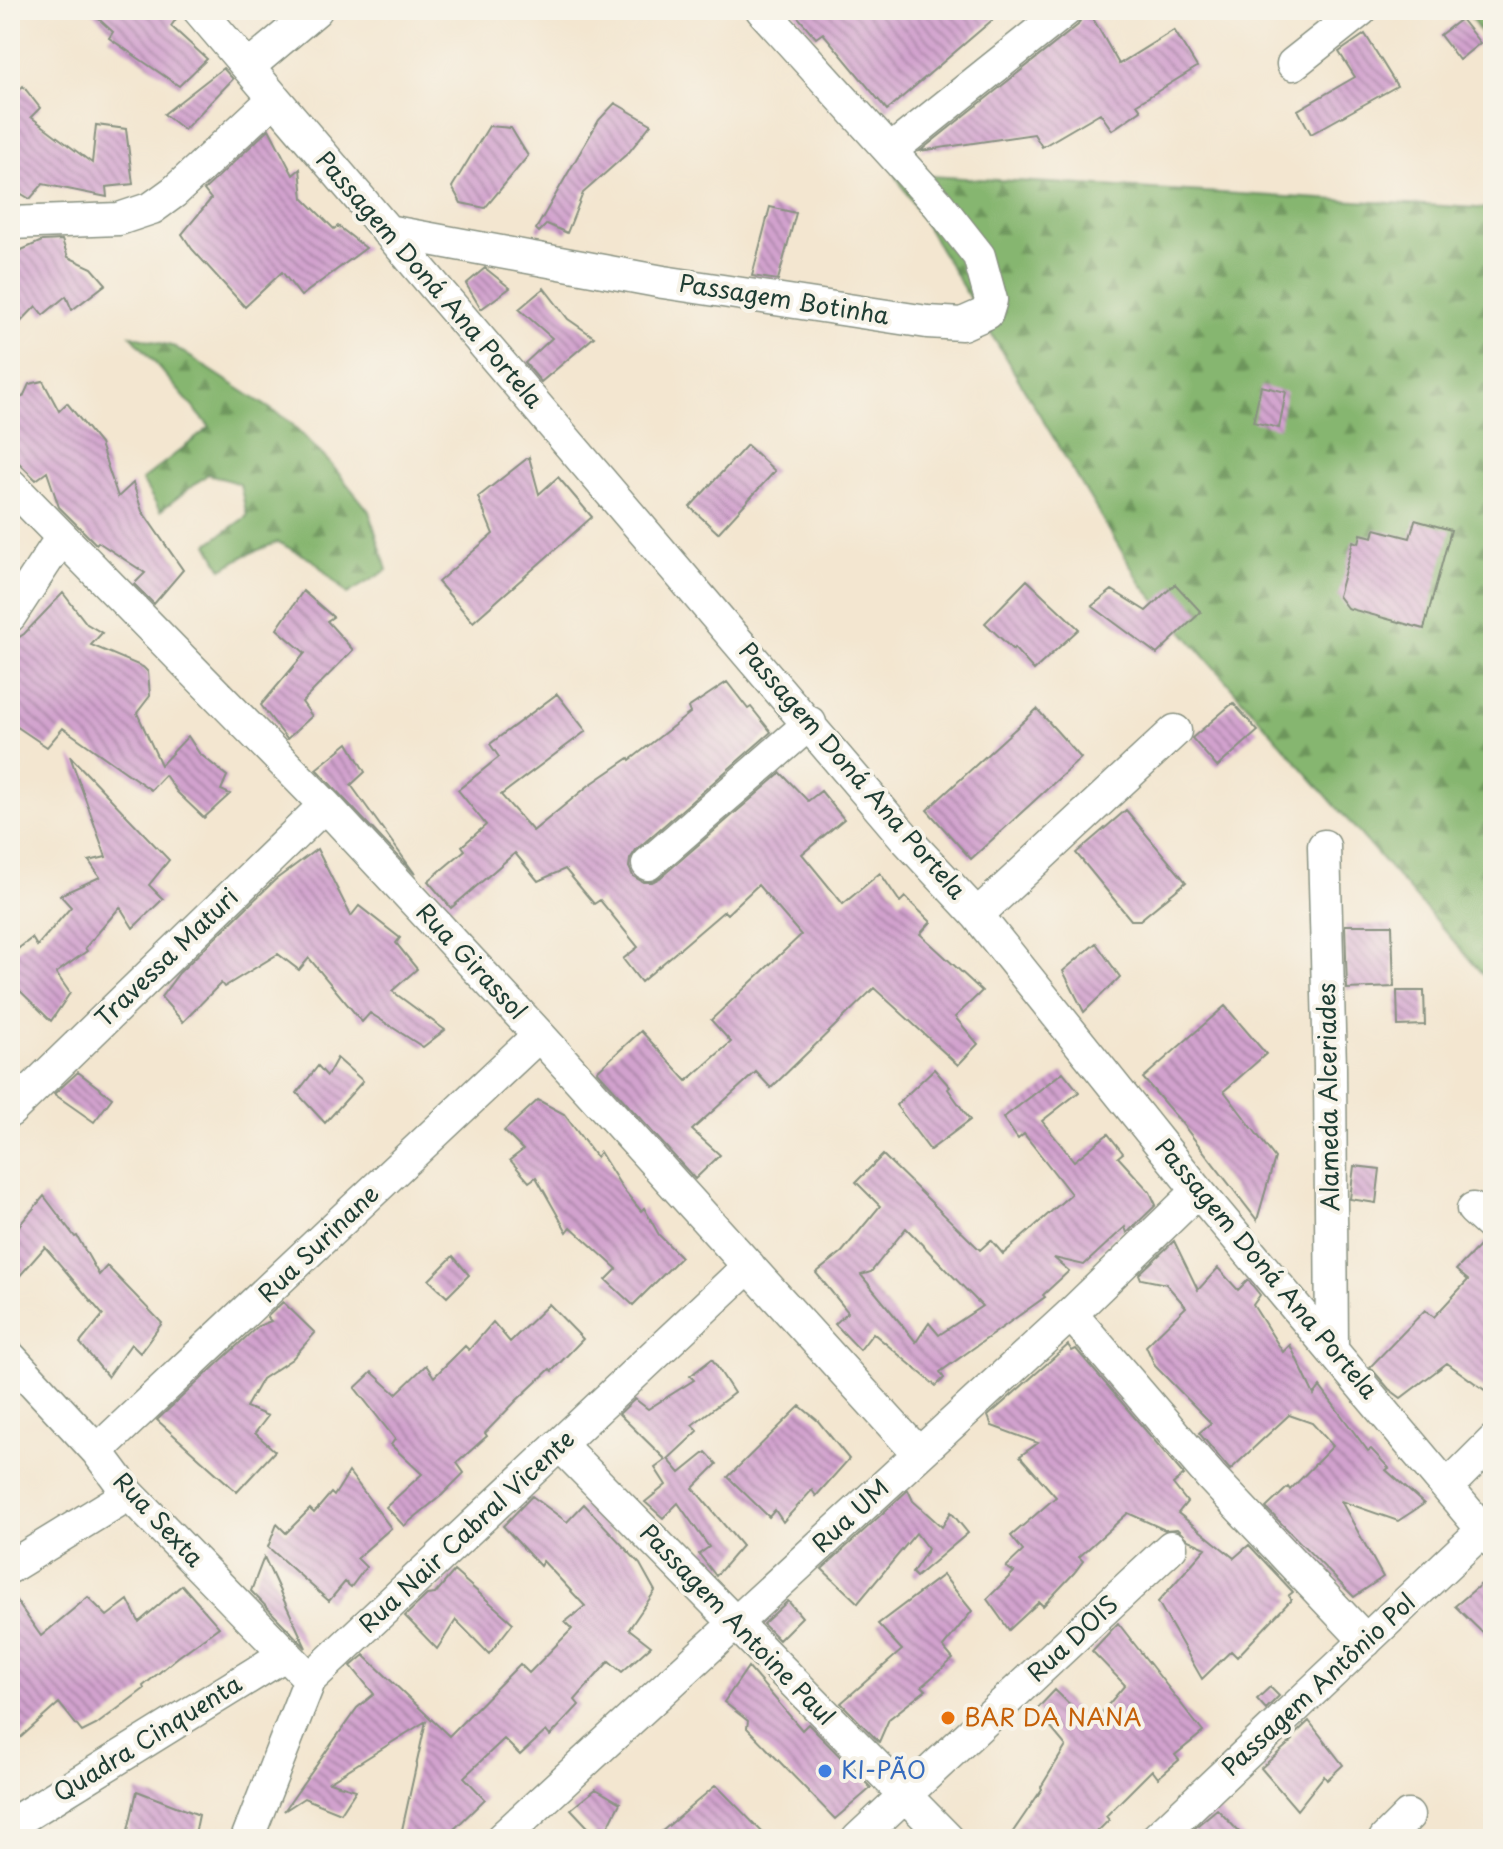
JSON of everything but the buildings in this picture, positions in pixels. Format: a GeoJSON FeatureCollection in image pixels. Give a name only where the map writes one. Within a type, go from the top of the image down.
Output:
{"type":"FeatureCollection","features":[{"type":"Feature","properties":{"kind":"street","name":"Passagem Doná Ana Portela"},"geometry":{"type":"LineString","coordinates":[[199,10],[906,839],[977,915],[1198,1191],[1488,1536]]}},
{"type":"Feature","properties":{"kind":"street"},"geometry":{"type":"LineString","coordinates":[[248,67],[316,10]]}},
{"type":"Feature","properties":{"kind":"street"},"geometry":{"type":"LineString","coordinates":[[762,10],[890,151],[1066,10]]}},
{"type":"Feature","properties":{"kind":"street"},"geometry":{"type":"LineString","coordinates":[[1293,64],[1361,10]]}},
{"type":"Feature","properties":{"kind":"street"},"geometry":{"type":"LineString","coordinates":[[10,223],[119,219],[152,208],[174,192],[274,99]]}},
{"type":"Feature","properties":{"kind":"street","name":"Passagem Botinha"},"geometry":{"type":"LineString","coordinates":[[387,231],[663,282],[927,322],[962,324],[987,313],[991,300],[979,256],[890,151]]}},
{"type":"Feature","properties":{"kind":"street","name":"Rua Girassol"},"geometry":{"type":"LineString","coordinates":[[10,484],[325,805],[539,1035],[918,1453]]}},
{"type":"Feature","properties":{"kind":"street"},"geometry":{"type":"LineString","coordinates":[[10,616],[62,537]]}},
{"type":"Feature","properties":{"kind":"street"},"geometry":{"type":"LineString","coordinates":[[648,864],[810,723]]}},
{"type":"Feature","properties":{"kind":"street"},"geometry":{"type":"LineString","coordinates":[[977,915],[1175,731]]}},
{"type":"Feature","properties":{"kind":"street","name":"Travessa Maturi"},"geometry":{"type":"LineString","coordinates":[[10,1111],[325,805]]}},
{"type":"Feature","properties":{"kind":"street","name":"Alameda Alceriades"},"geometry":{"type":"LineString","coordinates":[[1324,846],[1330,1067],[1332,1348]]}},
{"type":"Feature","properties":{"kind":"street","name":"Rua Surinane"},"geometry":{"type":"LineString","coordinates":[[97,1451],[539,1035]]}},
{"type":"Feature","properties":{"kind":"street","name":"Rua UM"},"geometry":{"type":"LineString","coordinates":[[501,1839],[1071,1314],[1198,1191]]}},
{"type":"Feature","properties":{"kind":"street","name":"Rua Nair Cabral Vicente"},"geometry":{"type":"LineString","coordinates":[[247,1839],[310,1679],[749,1266]]}},
{"type":"Feature","properties":{"kind":"street"},"geometry":{"type":"LineString","coordinates":[[1071,1314],[1211,1477],[1366,1641]]}},
{"type":"Feature","properties":{"kind":"street","name":"Rua Sexta"},"geometry":{"type":"LineString","coordinates":[[10,1357],[97,1451],[129,1494],[310,1679]]}},
{"type":"Feature","properties":{"kind":"street"},"geometry":{"type":"LineString","coordinates":[[1447,1487],[1493,1441]]}},
{"type":"Feature","properties":{"kind":"street","name":"Passagem Antoine Paul"},"geometry":{"type":"LineString","coordinates":[[560,1445],[948,1839]]}},
{"type":"Feature","properties":{"kind":"street"},"geometry":{"type":"LineString","coordinates":[[10,1567],[129,1494]]}},
{"type":"Feature","properties":{"kind":"street","name":"Passagem Antônio Pol"},"geometry":{"type":"LineString","coordinates":[[1156,1839],[1366,1641],[1488,1536]]}},
{"type":"Feature","properties":{"kind":"street","name":"Rua DOIS"},"geometry":{"type":"LineString","coordinates":[[905,1796],[1171,1547]]}},
{"type":"Feature","properties":{"kind":"street","name":"Quadra Cinquenta"},"geometry":{"type":"LineString","coordinates":[[15,1828],[286,1654]]}},
{"type":"Feature","properties":{"kind":"street"},"geometry":{"type":"LineString","coordinates":[[858,1839],[905,1796]]}},
{"type":"Feature","properties":{"kind":"street"},"geometry":{"type":"LineString","coordinates":[[1385,1839],[1408,1816]]}},
{"type":"Feature","properties":{"kind":"green space"},"geometry":{"type":"Polygon","coordinates":[[[1466,10],[1493,10],[1493,52],[1466,10]]]}},
{"type":"Feature","properties":{"kind":"green space"},"geometry":{"type":"Polygon","coordinates":[[[895,174],[1493,209],[1493,986],[1142,585],[895,174]]]}},
{"type":"Feature","properties":{"kind":"green space"},"geometry":{"type":"Polygon","coordinates":[[[131,335],[175,347],[289,421],[330,463],[369,511],[387,570],[347,594],[314,561],[278,542],[222,569],[208,544],[247,516],[240,484],[208,474],[160,511],[142,480],[210,427],[131,335]]]}},
{"type":"Feature","properties":{"kind":"place","name":"BAR DA NANA"},"geometry":{"type":"Point","coordinates":[948,1718]}},
{"type":"Feature","properties":{"kind":"place","name":"KI-PÃO"},"geometry":{"type":"Point","coordinates":[825,1771]}}]}
